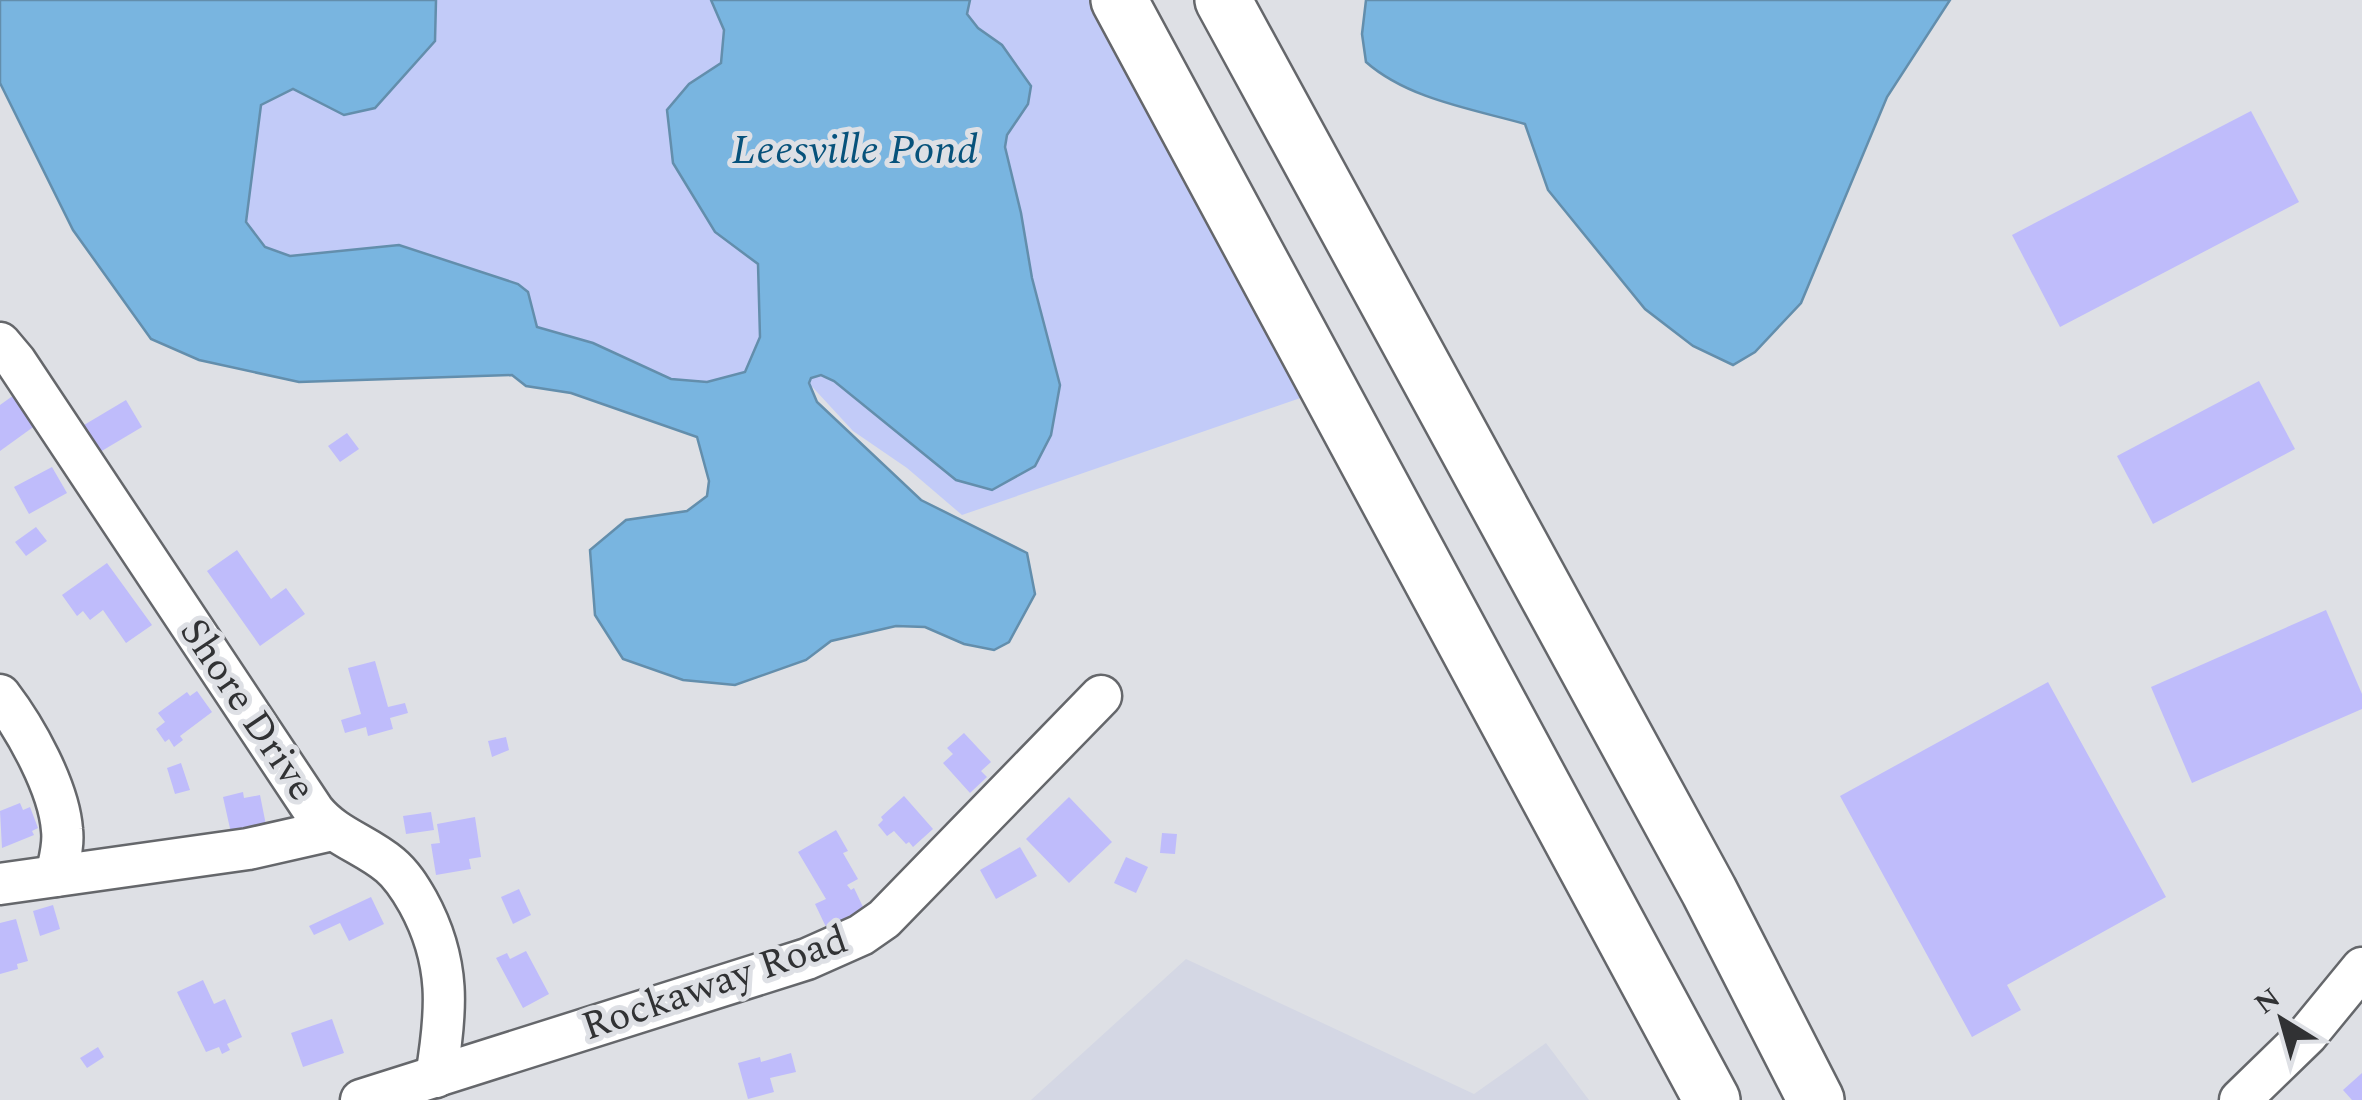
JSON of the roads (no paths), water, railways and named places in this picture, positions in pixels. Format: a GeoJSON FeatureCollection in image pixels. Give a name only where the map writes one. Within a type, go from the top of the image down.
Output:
{"type":"FeatureCollection","features":[{"type":"Feature","properties":{"kind":"highway"},"geometry":{"type":"LineString","coordinates":[[1119,0],[1712,1100]]}},
{"type":"Feature","properties":{"kind":"highway"},"geometry":{"type":"LineString","coordinates":[[1223,0],[1726,922],[1816,1100]]}},
{"type":"Feature","properties":{"kind":"street","name":"Shore Drive"},"geometry":{"type":"LineString","coordinates":[[0,343],[314,811],[332,830],[375,854],[403,877],[436,938],[445,988],[436,1077]]}},
{"type":"Feature","properties":{"kind":"street"},"geometry":{"type":"LineString","coordinates":[[0,695],[22,728],[54,796],[63,833],[56,876]]}},
{"type":"Feature","properties":{"kind":"street","name":"Rockaway Road"},"geometry":{"type":"LineString","coordinates":[[361,1100],[806,959],[861,935],[903,901],[1100,696]]}},
{"type":"Feature","properties":{"kind":"street"},"geometry":{"type":"LineString","coordinates":[[0,884],[248,849],[332,830]]}},
{"type":"Feature","properties":{"kind":"street"},"geometry":{"type":"LineString","coordinates":[[2240,1100],[2307,1035],[2362,968]]}},
{"type":"Feature","properties":{"kind":"water","name":"Leesville Pond"},"geometry":{"type":"Polygon","coordinates":[[[0,0],[436,0],[435,41],[375,108],[344,115],[293,89],[261,105],[246,222],[265,247],[290,256],[399,245],[518,284],[528,292],[537,327],[593,343],[671,379],[707,382],[745,372],[760,337],[758,264],[715,232],[673,163],[667,110],[689,84],[721,63],[724,30],[711,0],[970,0],[967,14],[978,28],[1002,45],[1031,86],[1028,104],[1007,135],[1005,147],[1032,278],[1060,385],[1051,435],[1035,466],[992,490],[956,480],[834,381],[821,375],[811,378],[809,383],[817,402],[921,500],[1027,553],[1035,594],[1009,642],[994,650],[964,644],[925,627],[896,626],[831,641],[806,660],[735,685],[683,680],[623,659],[595,615],[590,550],[626,520],[687,511],[707,496],[709,481],[697,437],[571,393],[526,386],[512,375],[299,382],[199,360],[151,339],[73,230],[0,83],[0,0]]]}},
{"type":"Feature","properties":{"kind":"water"},"geometry":{"type":"Polygon","coordinates":[[[1366,0],[1950,0],[1887,97],[1801,303],[1755,352],[1733,365],[1693,346],[1645,309],[1548,190],[1525,124],[1421,94],[1366,62],[1362,34],[1366,0]]]}}]}
